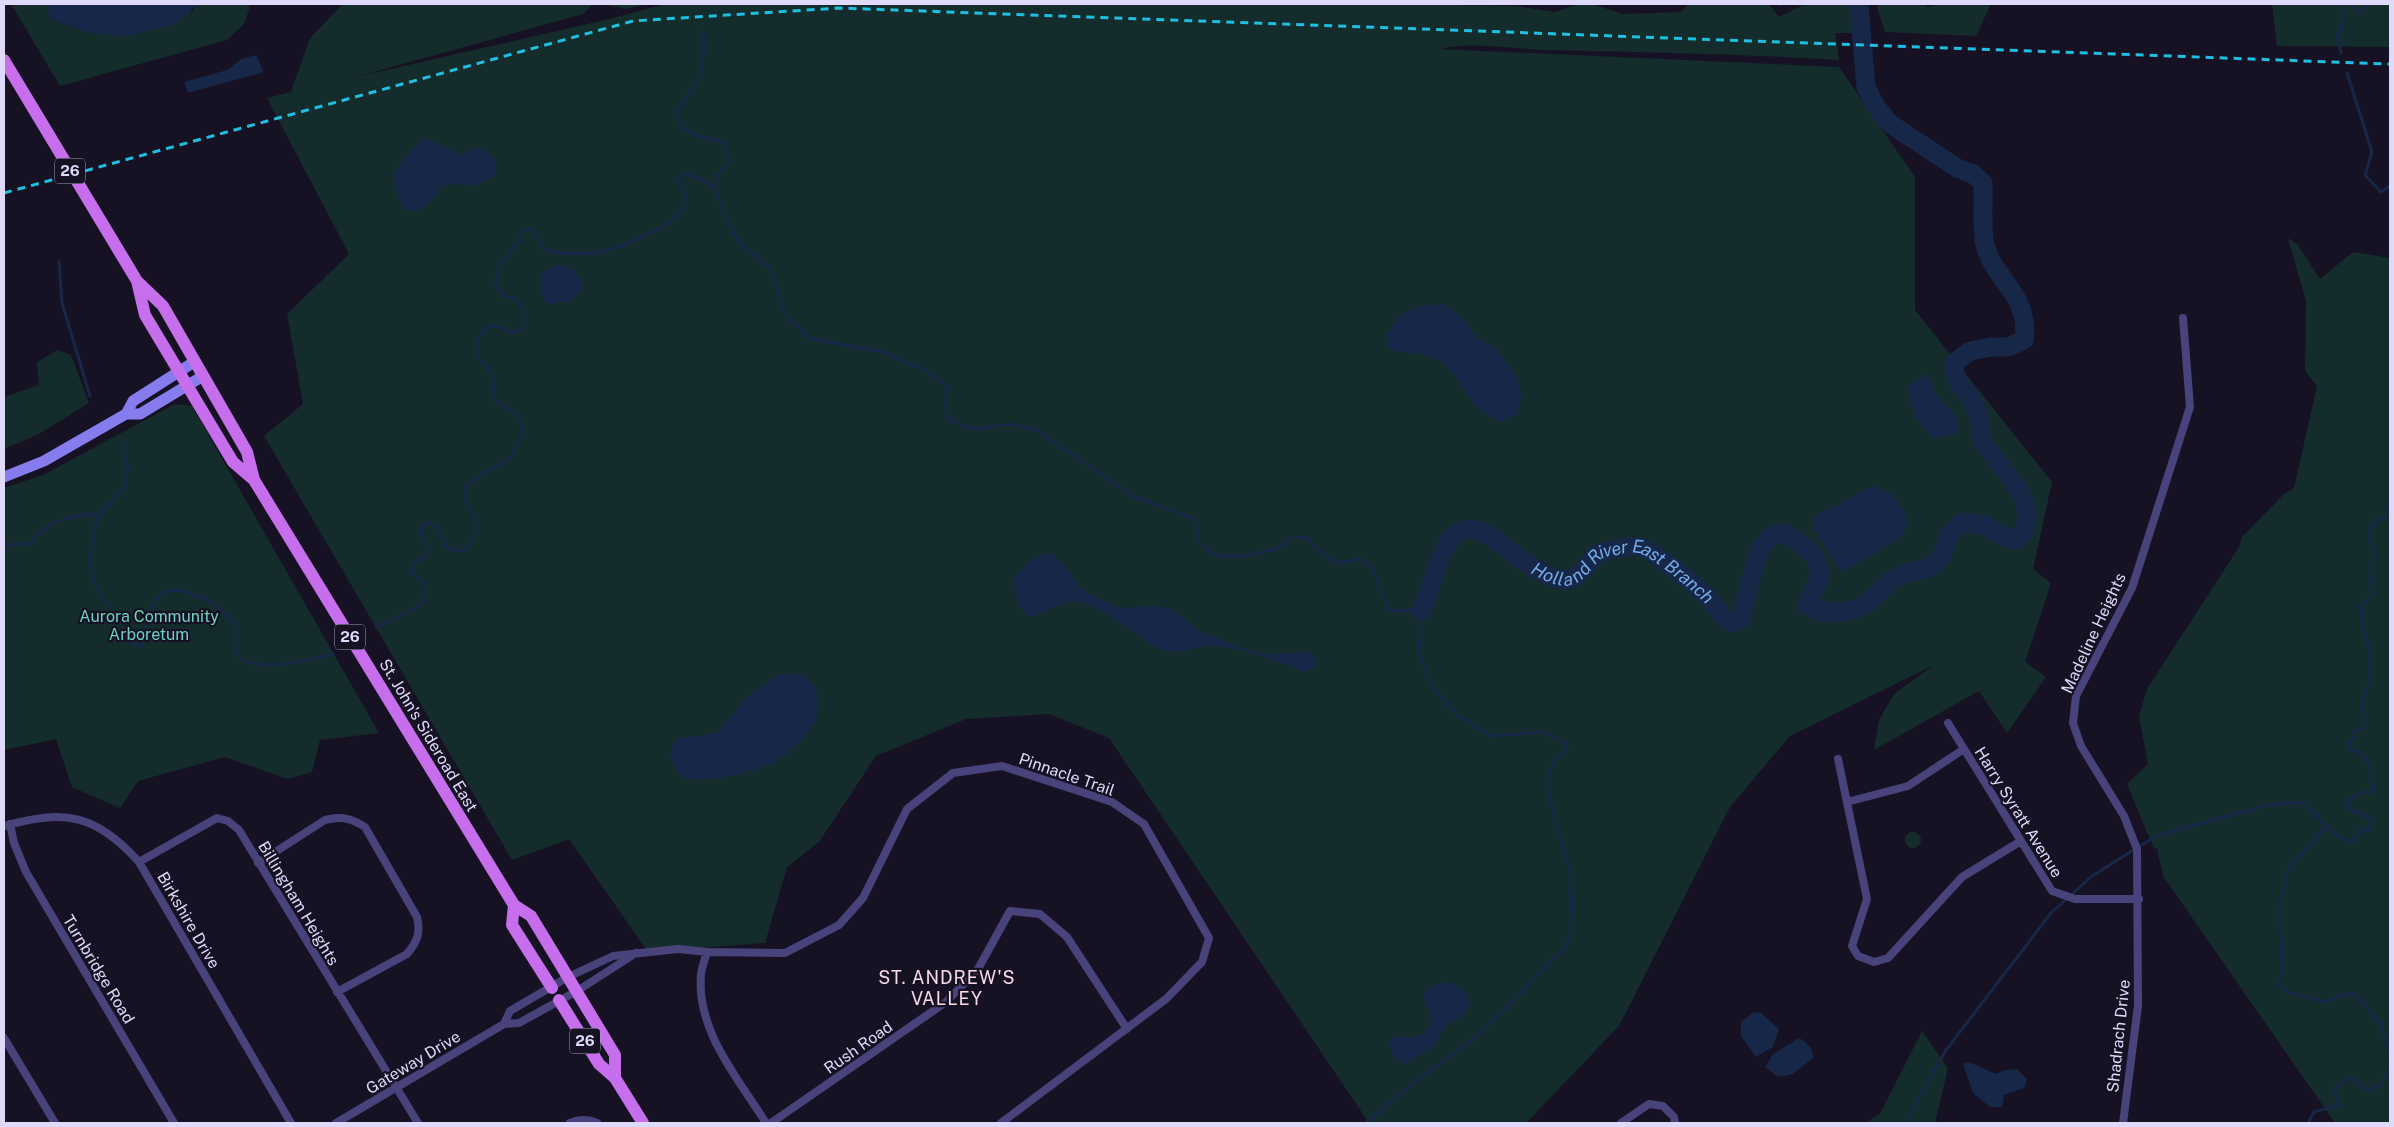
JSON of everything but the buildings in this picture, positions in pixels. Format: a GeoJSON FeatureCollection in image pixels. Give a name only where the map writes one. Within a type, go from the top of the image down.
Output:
{"type":"FeatureCollection","features":[{"type":"Feature","properties":{"kind":"main road","name":"St. John's Sideroad East"},"geometry":{"type":"LineString","coordinates":[[4,60],[137,281],[163,306],[247,452],[254,480],[514,905],[531,916],[615,1055],[615,1078]]}},
{"type":"Feature","properties":{"kind":"main road","name":"St. John's Sideroad East"},"geometry":{"type":"LineString","coordinates":[[137,281],[145,315],[233,462],[254,480]]}},
{"type":"Feature","properties":{"kind":"main road","name":"St. John's Sideroad East"},"geometry":{"type":"LineString","coordinates":[[514,905],[512,925],[552,988]]}},
{"type":"Feature","properties":{"kind":"main road","name":"St. John's Sideroad East"},"geometry":{"type":"LineString","coordinates":[[559,1000],[599,1064],[615,1078],[643,1123]]}},
{"type":"Feature","properties":{"kind":"street","name":"Madeline Heights"},"geometry":{"type":"LineString","coordinates":[[2138,951],[2139,899],[2137,849],[2124,816],[2081,746],[2073,723],[2076,696],[2132,588],[2190,407],[2183,318]]}},
{"type":"Feature","properties":{"kind":"street"},"geometry":{"type":"LineString","coordinates":[[126,414],[133,400],[194,362]]}},
{"type":"Feature","properties":{"kind":"street"},"geometry":{"type":"LineString","coordinates":[[4,477],[44,461],[126,414],[140,414],[203,376]]}},
{"type":"Feature","properties":{"kind":"street","name":"Harry Syratt Avenue"},"geometry":{"type":"LineString","coordinates":[[1948,723],[2052,891],[2075,899],[2139,899]]}},
{"type":"Feature","properties":{"kind":"street"},"geometry":{"type":"LineString","coordinates":[[1847,802],[1908,786],[1964,749]]}},
{"type":"Feature","properties":{"kind":"street"},"geometry":{"type":"LineString","coordinates":[[1838,759],[1867,900],[1852,946],[1858,956],[1874,962],[1888,958],[1962,877],[2021,841]]}},
{"type":"Feature","properties":{"kind":"street","name":"Pinnacle Trail"},"geometry":{"type":"LineString","coordinates":[[568,978],[613,956],[636,953],[678,949],[707,952],[784,953],[839,924],[863,898],[907,809],[953,773],[1002,766],[1112,802],[1144,824],[1210,938],[1202,962],[1166,999],[1001,1123]]}},
{"type":"Feature","properties":{"kind":"street","name":"Birkshire Drive"},"geometry":{"type":"LineString","coordinates":[[7,825],[42,816],[61,817],[84,821],[120,841],[140,862],[291,1123]]}},
{"type":"Feature","properties":{"kind":"street"},"geometry":{"type":"LineString","coordinates":[[258,863],[325,820],[336,817],[352,819],[365,827],[417,917],[420,930],[415,945],[407,954],[336,992]]}},
{"type":"Feature","properties":{"kind":"street","name":"Billingham Heights"},"geometry":{"type":"LineString","coordinates":[[140,862],[217,818],[228,821],[239,830],[336,992],[418,1123]]}},
{"type":"Feature","properties":{"kind":"street","name":"Turnbridge Road"},"geometry":{"type":"LineString","coordinates":[[7,825],[26,872],[174,1123]]}},
{"type":"Feature","properties":{"kind":"street","name":"Rush Road"},"geometry":{"type":"LineString","coordinates":[[771,1123],[946,1002],[978,968],[1010,911],[1040,914],[1067,937],[1127,1028]]}},
{"type":"Feature","properties":{"kind":"street","name":"Shadrach Drive"},"geometry":{"type":"LineString","coordinates":[[2123,1123],[2138,1006],[2138,951]]}},
{"type":"Feature","properties":{"kind":"street"},"geometry":{"type":"LineString","coordinates":[[707,952],[701,974],[702,1004],[710,1033],[766,1123]]}},
{"type":"Feature","properties":{"kind":"street","name":"Pinnacle Trail"},"geometry":{"type":"LineString","coordinates":[[559,1000],[577,992],[636,953]]}},
{"type":"Feature","properties":{"kind":"street","name":"Gateway Drive"},"geometry":{"type":"LineString","coordinates":[[504,1024],[510,1011],[568,978]]}},
{"type":"Feature","properties":{"kind":"street","name":"St. John's Sideroad East"},"geometry":{"type":"LineString","coordinates":[[552,988],[559,1000]]}},
{"type":"Feature","properties":{"kind":"street","name":"Gateway Drive"},"geometry":{"type":"LineString","coordinates":[[336,1123],[504,1024],[519,1023],[559,1000]]}},
{"type":"Feature","properties":{"kind":"street"},"geometry":{"type":"LineString","coordinates":[[4,1038],[55,1123]]}},
{"type":"Feature","properties":{"kind":"street"},"geometry":{"type":"LineString","coordinates":[[1621,1123],[1649,1104],[1664,1106],[1674,1117],[1675,1123]]}},
{"type":"Feature","properties":{"kind":"street"},"geometry":{"type":"LineString","coordinates":[[570,1123],[582,1120],[597,1123]]}},
{"type":"Feature","properties":{"kind":"green space"},"geometry":{"type":"Polygon","coordinates":[[[11,4],[45,4],[52,20],[89,33],[192,11],[197,4],[251,4],[244,24],[227,40],[60,86],[11,4]]]}},
{"type":"Feature","properties":{"kind":"green space"},"geometry":{"type":"Polygon","coordinates":[[[343,4],[593,4],[583,14],[356,77],[609,19],[666,4],[1405,4],[1516,6],[1555,12],[1578,4],[1592,4],[1623,14],[1681,12],[1688,4],[1769,4],[1779,17],[1805,4],[1855,4],[1853,33],[1835,33],[1839,60],[1479,46],[1440,49],[1839,67],[1915,177],[1915,310],[2052,482],[2033,569],[2051,583],[2025,662],[2046,677],[2007,733],[1979,691],[1874,750],[1879,720],[1894,694],[1934,665],[1790,736],[1730,807],[1619,1026],[1526,1123],[1369,1123],[1109,738],[1049,714],[966,719],[876,756],[819,842],[787,867],[765,943],[648,952],[569,839],[512,860],[264,436],[303,404],[287,314],[349,254],[267,98],[291,92],[310,38],[343,4]]]}},
{"type":"Feature","properties":{"kind":"green space"},"geometry":{"type":"Polygon","coordinates":[[[602,4],[648,4],[626,9],[602,4]]]}},
{"type":"Feature","properties":{"kind":"green space"},"geometry":{"type":"Polygon","coordinates":[[[1876,4],[1926,4],[1926,7],[1940,4],[1990,4],[1990,6],[1976,36],[1885,32],[1876,4]]]}},
{"type":"Feature","properties":{"kind":"green space"},"geometry":{"type":"Polygon","coordinates":[[[2272,4],[2390,4],[2390,47],[2277,46],[2272,4]]]}},
{"type":"Feature","properties":{"kind":"green space"},"geometry":{"type":"Polygon","coordinates":[[[2288,238],[2298,245],[2320,279],[2353,252],[2390,258],[2390,1123],[2335,1123],[2163,876],[2157,848],[2154,849],[2127,784],[2148,764],[2139,716],[2147,689],[2239,547],[2242,537],[2285,493],[2294,488],[2317,386],[2305,371],[2306,301],[2288,238]]]}},
{"type":"Feature","properties":{"kind":"green space"},"geometry":{"type":"Polygon","coordinates":[[[58,350],[71,355],[89,403],[39,434],[4,449],[4,397],[39,385],[37,362],[58,350]]]}},
{"type":"Feature","properties":{"kind":"green space","name":"Aurora Community Arboretum"},"geometry":{"type":"Polygon","coordinates":[[[175,404],[192,406],[379,733],[320,740],[312,772],[287,779],[225,757],[138,781],[120,808],[72,787],[56,739],[4,750],[4,488],[43,475],[175,404]]]}},
{"type":"Feature","properties":{"kind":"green space"},"geometry":{"type":"Polygon","coordinates":[[[1913,832],[1919,834],[1921,840],[1919,846],[1913,848],[1907,846],[1905,840],[1907,834],[1913,832]]]}},
{"type":"Feature","properties":{"kind":"green space"},"geometry":{"type":"Polygon","coordinates":[[[1922,1031],[1948,1068],[1935,1123],[1865,1123],[1880,1114],[1922,1031]]]}},
{"type":"Feature","properties":{"kind":"water"},"geometry":{"type":"Polygon","coordinates":[[[45,4],[197,4],[177,24],[127,36],[89,33],[52,20],[45,4]]]}},
{"type":"Feature","properties":{"kind":"water"},"geometry":{"type":"Polygon","coordinates":[[[256,55],[263,70],[261,73],[188,93],[184,82],[227,70],[241,59],[256,55]]]}},
{"type":"Feature","properties":{"kind":"water"},"geometry":{"type":"Polygon","coordinates":[[[422,140],[429,140],[462,155],[478,148],[488,151],[494,160],[494,176],[474,186],[449,184],[441,187],[426,206],[416,210],[404,209],[395,187],[394,174],[406,156],[422,140]]]}},
{"type":"Feature","properties":{"kind":"water"},"geometry":{"type":"Polygon","coordinates":[[[556,265],[572,269],[580,278],[584,290],[569,302],[555,302],[549,306],[542,296],[542,273],[556,265]]]}},
{"type":"Feature","properties":{"kind":"water"},"geometry":{"type":"Polygon","coordinates":[[[1444,304],[1458,314],[1478,339],[1497,349],[1517,377],[1522,395],[1516,415],[1501,422],[1484,413],[1475,405],[1452,373],[1441,362],[1428,356],[1399,352],[1388,348],[1386,335],[1404,313],[1417,307],[1444,304]]]}},
{"type":"Feature","properties":{"kind":"water"},"geometry":{"type":"Polygon","coordinates":[[[1926,373],[1939,399],[1957,419],[1959,428],[1953,435],[1934,438],[1923,427],[1915,414],[1910,400],[1909,385],[1926,373]]]}},
{"type":"Feature","properties":{"kind":"water"},"geometry":{"type":"Polygon","coordinates":[[[1875,486],[1893,496],[1901,506],[1908,525],[1900,538],[1842,573],[1813,528],[1813,518],[1824,510],[1875,486]]]}},
{"type":"Feature","properties":{"kind":"water"},"geometry":{"type":"Polygon","coordinates":[[[1043,554],[1050,554],[1061,561],[1079,586],[1089,594],[1115,606],[1129,608],[1150,606],[1171,609],[1198,630],[1241,648],[1268,654],[1308,652],[1315,657],[1315,668],[1302,672],[1293,667],[1254,654],[1214,646],[1176,651],[1162,650],[1154,647],[1101,611],[1078,602],[1065,602],[1040,614],[1028,616],[1018,606],[1013,581],[1026,564],[1043,554]]]}},
{"type":"Feature","properties":{"kind":"water"},"geometry":{"type":"Polygon","coordinates":[[[779,674],[802,674],[811,682],[816,690],[817,717],[802,739],[788,753],[775,762],[744,773],[705,779],[685,778],[680,775],[670,757],[671,749],[677,739],[719,732],[743,700],[779,674]]]}},
{"type":"Feature","properties":{"kind":"water"},"geometry":{"type":"Polygon","coordinates":[[[1448,982],[1466,992],[1470,1005],[1462,1018],[1448,1024],[1432,1047],[1407,1064],[1399,1061],[1392,1053],[1389,1041],[1395,1036],[1418,1036],[1426,1030],[1432,1018],[1423,998],[1427,990],[1432,986],[1448,982]]]}},
{"type":"Feature","properties":{"kind":"water"},"geometry":{"type":"Polygon","coordinates":[[[1754,1012],[1761,1013],[1779,1029],[1773,1047],[1756,1057],[1741,1036],[1741,1022],[1754,1012]]]}},
{"type":"Feature","properties":{"kind":"water"},"geometry":{"type":"Polygon","coordinates":[[[1799,1038],[1809,1046],[1813,1058],[1793,1074],[1778,1077],[1765,1067],[1773,1054],[1799,1038]]]}},
{"type":"Feature","properties":{"kind":"water"},"geometry":{"type":"Polygon","coordinates":[[[1969,1062],[1996,1074],[2005,1070],[2017,1069],[2027,1079],[2024,1088],[2004,1095],[2002,1107],[1990,1107],[1973,1093],[1963,1064],[1969,1062]]]}},
{"type":"Feature","properties":{"kind":"waterway","name":"Holland River East Branch"},"geometry":{"type":"LineString","coordinates":[[1421,611],[1445,548],[1453,536],[1462,530],[1472,529],[1481,532],[1548,576],[1566,580],[1577,576],[1593,558],[1602,552],[1630,547],[1646,549],[1676,570],[1697,588],[1731,623],[1741,619],[1760,551],[1765,542],[1775,535],[1782,533],[1795,539],[1815,556],[1821,576],[1807,605],[1814,609],[1830,612],[1848,611],[1864,605],[1894,578],[1934,565],[1942,555],[1950,534],[1962,522],[1984,525],[2006,538],[2017,540],[2025,527],[2027,515],[2024,502],[2010,477],[1983,441],[1977,411],[1971,398],[1957,380],[1955,362],[1970,351],[1991,347],[2008,347],[2024,340],[2022,311],[2017,299],[1996,269],[1985,245],[1983,183],[1973,174],[1957,168],[1889,123],[1875,105],[1866,87],[1859,4]]}},
{"type":"Feature","properties":{"kind":"waterway"},"geometry":{"type":"LineString","coordinates":[[2341,53],[2336,34],[2341,32],[2345,4]]}},
{"type":"Feature","properties":{"kind":"waterway"},"geometry":{"type":"LineString","coordinates":[[2352,4],[2361,13],[2367,4]]}},
{"type":"Feature","properties":{"kind":"waterway","name":"Holland River East Branch"},"geometry":{"type":"LineString","coordinates":[[703,32],[704,46],[700,75],[676,111],[679,120],[688,132],[725,143],[729,162],[718,175],[716,183],[723,211],[741,244],[770,269],[784,311],[808,338],[883,352],[925,370],[948,387],[945,403],[948,419],[974,429],[1009,424],[1035,429],[1134,497],[1195,519],[1199,543],[1218,556],[1245,556],[1276,549],[1293,536],[1308,538],[1315,547],[1335,563],[1360,559],[1372,568],[1389,610],[1421,611],[1419,654],[1431,685],[1457,715],[1492,736],[1542,732],[1568,745],[1548,772],[1549,797],[1571,875],[1572,930],[1564,950],[1551,960],[1513,1001],[1472,1040],[1422,1076],[1366,1123]]}},
{"type":"Feature","properties":{"kind":"waterway"},"geometry":{"type":"LineString","coordinates":[[2347,73],[2372,152],[2365,175],[2381,192],[2390,186]]}},
{"type":"Feature","properties":{"kind":"waterway"},"geometry":{"type":"LineString","coordinates":[[376,627],[422,604],[425,594],[424,585],[410,572],[415,562],[428,555],[428,547],[419,530],[427,522],[436,526],[448,549],[464,551],[477,530],[477,522],[465,495],[466,485],[512,456],[522,435],[520,419],[515,413],[496,401],[491,373],[477,353],[478,340],[482,332],[489,326],[502,327],[511,333],[521,330],[523,325],[525,317],[522,307],[516,299],[504,296],[495,282],[501,263],[518,242],[522,230],[530,228],[543,247],[549,251],[582,254],[603,251],[649,234],[664,226],[676,216],[683,206],[685,195],[678,181],[685,174],[705,181],[715,189]]}},
{"type":"Feature","properties":{"kind":"waterway"},"geometry":{"type":"LineString","coordinates":[[59,262],[62,303],[90,396]]}},
{"type":"Feature","properties":{"kind":"waterway"},"geometry":{"type":"LineString","coordinates":[[122,442],[128,468],[124,488],[97,518],[89,561],[96,587],[110,608],[119,639],[141,646],[148,633],[145,619],[155,601],[163,593],[176,590],[200,597],[224,612],[237,628],[235,646],[240,657],[252,663],[267,665],[285,664],[333,654]]}},
{"type":"Feature","properties":{"kind":"waterway"},"geometry":{"type":"LineString","coordinates":[[1905,1123],[1946,1050],[2051,913],[2092,876],[2156,836],[2264,806],[2304,802],[2331,830],[2351,843],[2362,828],[2369,831],[2372,821],[2360,812],[2354,813],[2346,804],[2357,794],[2372,792],[2374,788],[2371,777],[2372,768],[2359,751],[2350,751],[2348,744],[2355,736],[2353,731],[2362,729],[2365,725],[2361,705],[2369,682],[2369,648],[2362,625],[2361,605],[2373,594],[2370,566],[2376,554],[2368,534],[2376,520],[2385,517],[2390,500]]}},
{"type":"Feature","properties":{"kind":"waterway"},"geometry":{"type":"LineString","coordinates":[[4,545],[30,544],[43,530],[64,519],[91,513],[97,518]]}},
{"type":"Feature","properties":{"kind":"waterway"},"geometry":{"type":"LineString","coordinates":[[2326,826],[2288,870],[2280,903],[2282,971],[2278,983],[2286,992],[2326,1002],[2345,994],[2355,994],[2379,1022],[2390,1053]]}},
{"type":"Feature","properties":{"kind":"waterway"},"geometry":{"type":"LineString","coordinates":[[2308,1123],[2314,1112],[2339,1105],[2334,1088],[2350,1077],[2369,1091],[2376,1085],[2378,1088],[2390,1069]]}},
{"type":"Feature","properties":{"kind":"railway"},"geometry":{"type":"LineString","coordinates":[[4,193],[633,21],[839,8],[2390,64]]}},
{"type":"Feature","properties":{"kind":"district","name":"ST. ANDREW'S VALLEY"},"geometry":{"type":"Point","coordinates":[947,988]}}]}
